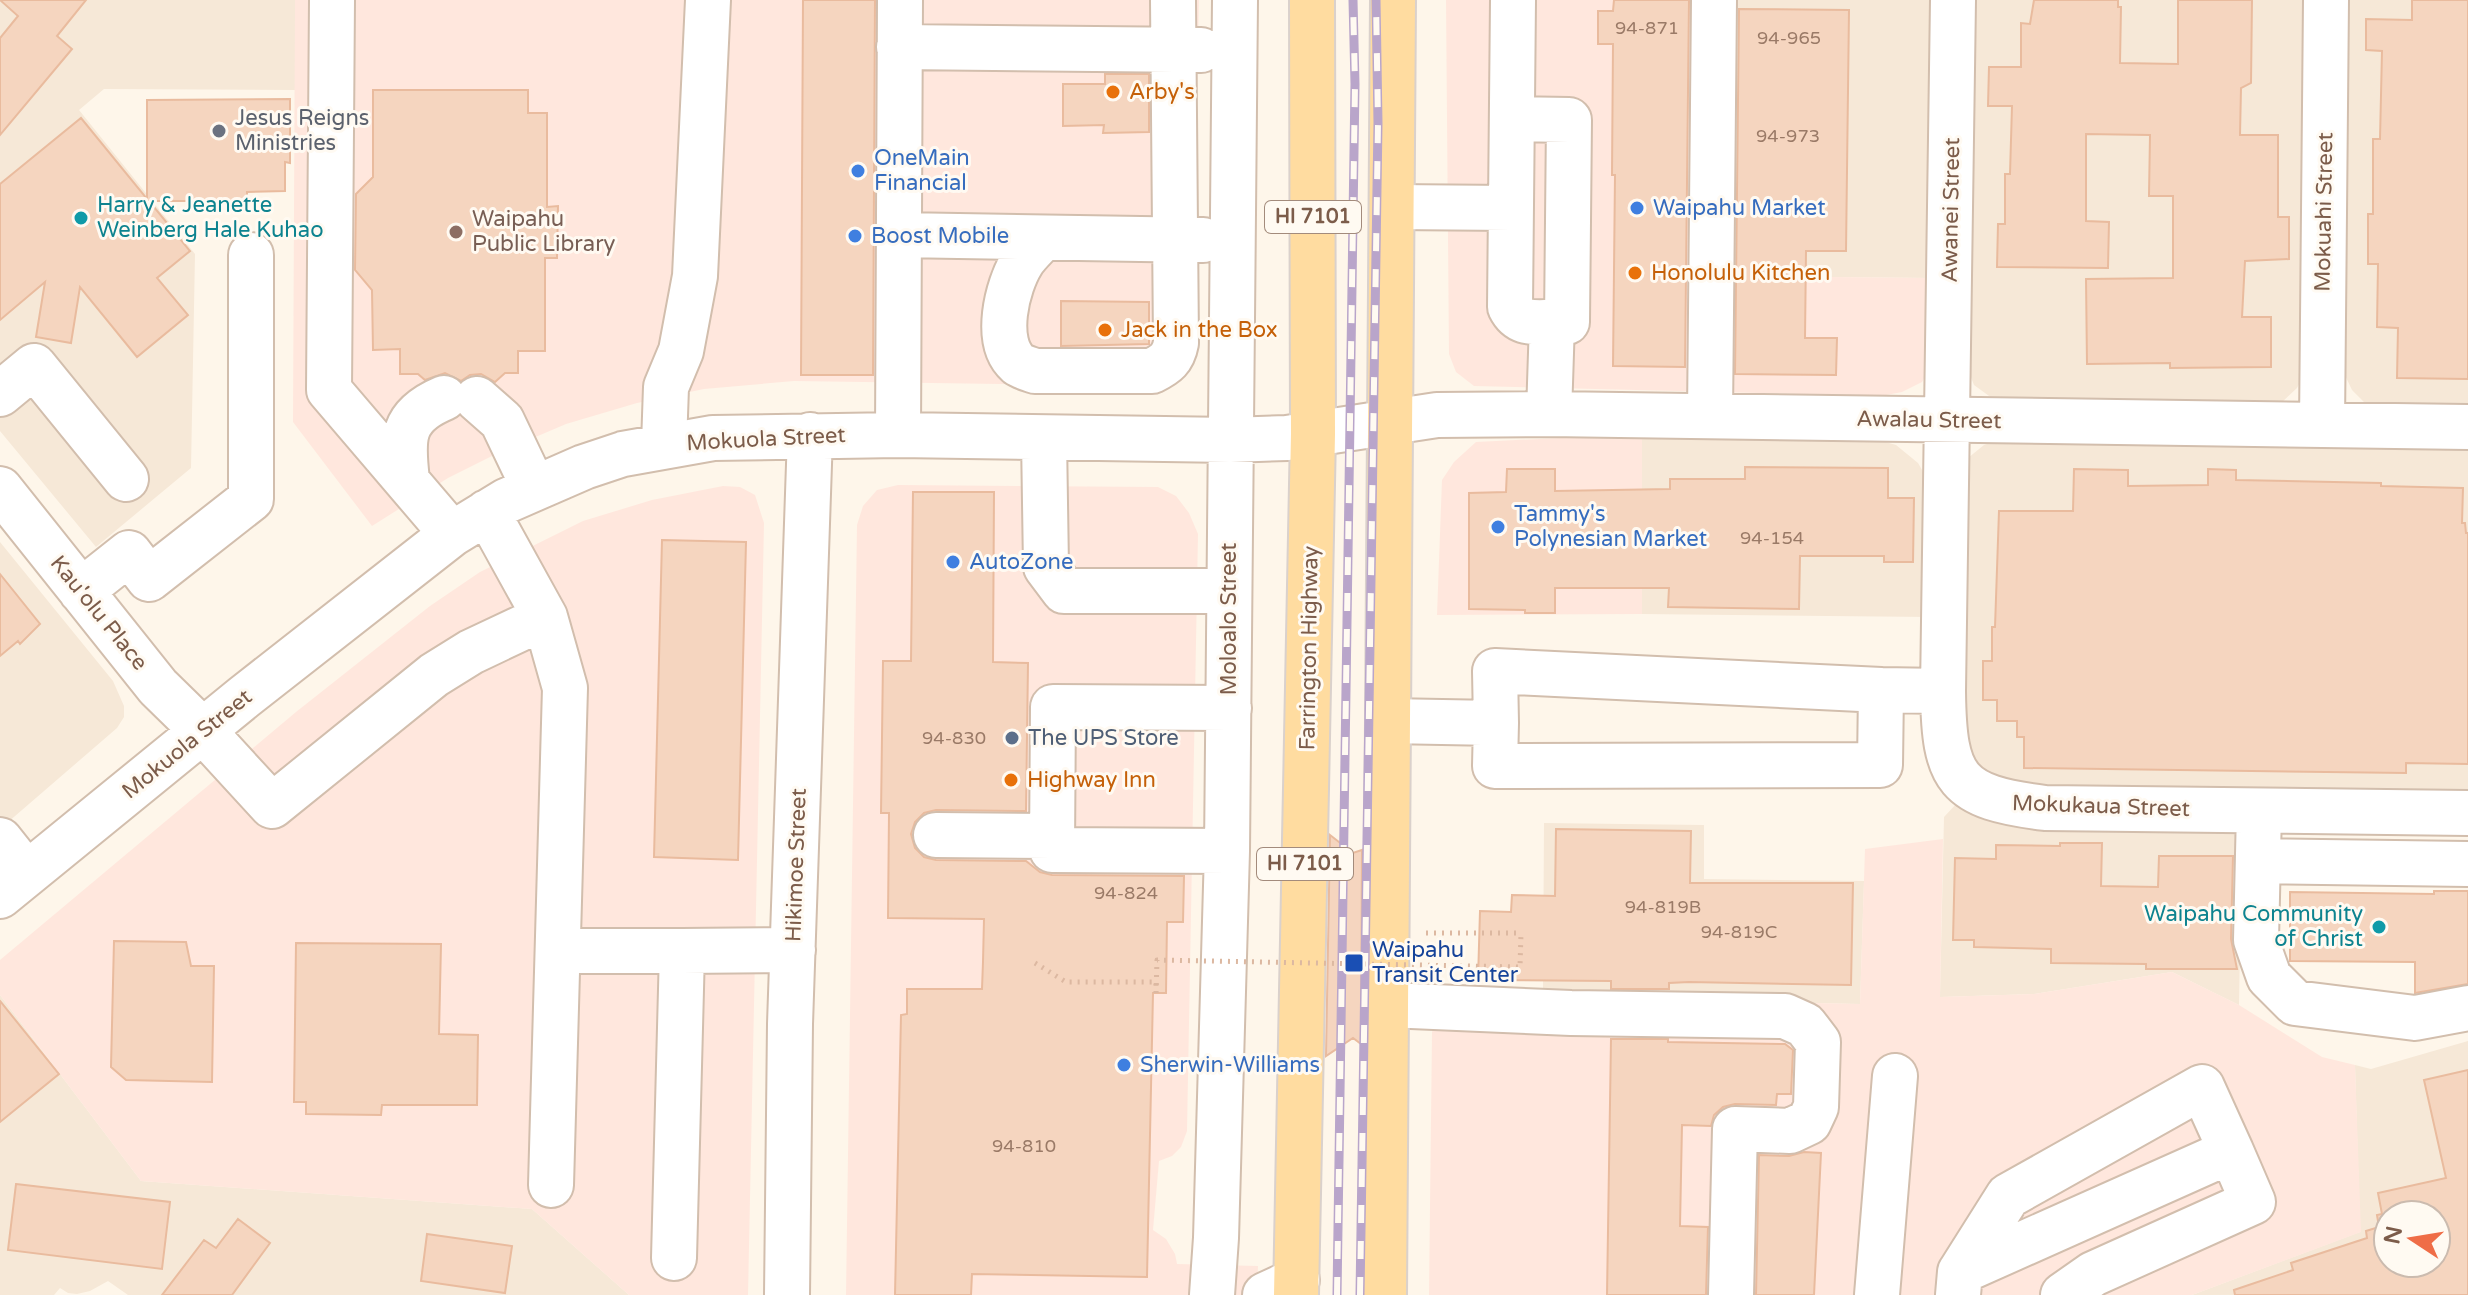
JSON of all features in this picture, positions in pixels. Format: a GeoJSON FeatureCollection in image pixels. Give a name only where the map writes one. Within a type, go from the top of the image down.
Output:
{"type":"FeatureCollection","features":[{"type":"Feature","properties":{"kind":"main road","name":"Farrington Highway"},"geometry":{"type":"LineString","coordinates":[[1286,1290],[1313,434],[1312,0]]}},
{"type":"Feature","properties":{"kind":"main road","name":"HI 7101"},"geometry":{"type":"LineString","coordinates":[[1384,1295],[1393,0]]}},
{"type":"Feature","properties":{"kind":"street"},"geometry":{"type":"LineString","coordinates":[[332,0],[329,390],[407,480],[469,523],[545,617],[565,688],[551,1185]]}},
{"type":"Feature","properties":{"kind":"street"},"geometry":{"type":"LineString","coordinates":[[664,445],[666,387],[681,351],[695,276],[708,0]]}},
{"type":"Feature","properties":{"kind":"street"},"geometry":{"type":"LineString","coordinates":[[898,435],[900,0]]}},
{"type":"Feature","properties":{"kind":"street"},"geometry":{"type":"LineString","coordinates":[[1043,238],[1022,261],[1011,285],[1005,312],[1005,340],[1019,365],[1035,371],[1152,371],[1166,364],[1174,354],[1176,343],[1173,0]]}},
{"type":"Feature","properties":{"kind":"street","name":"Moloalo Street"},"geometry":{"type":"LineString","coordinates":[[1212,1295],[1227,851],[1235,0]]}},
{"type":"Feature","properties":{"kind":"street"},"geometry":{"type":"LineString","coordinates":[[1512,119],[1569,120],[1567,322],[1524,322],[1516,317],[1510,307],[1513,0]]}},
{"type":"Feature","properties":{"kind":"street"},"geometry":{"type":"LineString","coordinates":[[1710,416],[1714,0]]}},
{"type":"Feature","properties":{"kind":"street","name":"Awanei Street"},"geometry":{"type":"LineString","coordinates":[[1948,420],[1953,0]]}},
{"type":"Feature","properties":{"kind":"street","name":"Mokuahi Street"},"geometry":{"type":"LineString","coordinates":[[2322,425],[2326,0]]}},
{"type":"Feature","properties":{"kind":"street"},"geometry":{"type":"LineString","coordinates":[[899,47],[1236,51]]}},
{"type":"Feature","properties":{"kind":"street"},"geometry":{"type":"LineString","coordinates":[[1393,207],[1511,208]]}},
{"type":"Feature","properties":{"kind":"street"},"geometry":{"type":"LineString","coordinates":[[899,235],[1234,240]]}},
{"type":"Feature","properties":{"kind":"street"},"geometry":{"type":"LineString","coordinates":[[81,591],[129,553],[149,579],[251,499],[251,255]]}},
{"type":"Feature","properties":{"kind":"street"},"geometry":{"type":"LineString","coordinates":[[1549,414],[1552,322]]}},
{"type":"Feature","properties":{"kind":"street"},"geometry":{"type":"LineString","coordinates":[[0,394],[34,366],[126,479]]}},
{"type":"Feature","properties":{"kind":"street"},"geometry":{"type":"LineString","coordinates":[[407,480],[405,437],[413,419],[424,407],[460,398],[502,421],[534,488]]}},
{"type":"Feature","properties":{"kind":"street","name":"Awalau Street"},"geometry":{"type":"LineString","coordinates":[[1390,421],[1437,415],[1549,414],[2468,427]]}},
{"type":"Feature","properties":{"kind":"street","name":"Mokukaua Street"},"geometry":{"type":"LineString","coordinates":[[1948,420],[1943,691],[1947,753],[1959,777],[1980,794],[2005,803],[2045,808],[2468,813]]}},
{"type":"Feature","properties":{"kind":"street","name":"Mokuola Street"},"geometry":{"type":"LineString","coordinates":[[14,885],[386,583],[469,523],[534,488],[623,454],[713,438],[810,435],[1287,438],[1390,421]]}},
{"type":"Feature","properties":{"kind":"street","name":"Hikimoe Street"},"geometry":{"type":"LineString","coordinates":[[787,1295],[793,950],[810,435]]}},
{"type":"Feature","properties":{"kind":"street"},"geometry":{"type":"LineString","coordinates":[[1044,438],[1046,567],[1064,591],[1229,591]]}},
{"type":"Feature","properties":{"kind":"street","name":"Kau'olu Place"},"geometry":{"type":"LineString","coordinates":[[0,489],[158,687],[272,806],[434,675],[471,652],[545,617]]}},
{"type":"Feature","properties":{"kind":"street"},"geometry":{"type":"LineString","coordinates":[[1881,690],[1880,765],[1495,766],[1495,671],[1943,691]]}},
{"type":"Feature","properties":{"kind":"street"},"geometry":{"type":"LineString","coordinates":[[1227,851],[1052,850],[1053,707],[1229,708]]}},
{"type":"Feature","properties":{"kind":"street"},"geometry":{"type":"LineString","coordinates":[[1388,721],[1496,723]]}},
{"type":"Feature","properties":{"kind":"street"},"geometry":{"type":"LineString","coordinates":[[2259,811],[2256,940],[2269,977],[2295,1003],[2415,1018],[2468,1008]]}},
{"type":"Feature","properties":{"kind":"street"},"geometry":{"type":"LineString","coordinates":[[936,835],[1052,836]]}},
{"type":"Feature","properties":{"kind":"street"},"geometry":{"type":"LineString","coordinates":[[0,840],[14,885]]}},
{"type":"Feature","properties":{"kind":"street"},"geometry":{"type":"LineString","coordinates":[[2258,861],[2468,864]]}},
{"type":"Feature","properties":{"kind":"street"},"geometry":{"type":"LineString","coordinates":[[558,951],[793,950]]}},
{"type":"Feature","properties":{"kind":"street"},"geometry":{"type":"LineString","coordinates":[[674,1258],[682,951]]}},
{"type":"Feature","properties":{"kind":"street"},"geometry":{"type":"LineString","coordinates":[[1388,1005],[1571,1013],[1785,1016],[1805,1025],[1818,1042],[1816,1107],[1809,1122],[1790,1131],[1735,1129],[1731,1295]]}},
{"type":"Feature","properties":{"kind":"street"},"geometry":{"type":"LineString","coordinates":[[1877,1295],[1895,1076]]}},
{"type":"Feature","properties":{"kind":"street"},"geometry":{"type":"LineString","coordinates":[[1959,1283],[2008,1196],[2202,1087],[2253,1202],[2093,1274],[2063,1295]]}},
{"type":"Feature","properties":{"kind":"street"},"geometry":{"type":"LineString","coordinates":[[1959,1283],[2231,1151]]}},
{"type":"Feature","properties":{"kind":"path"},"geometry":{"type":"LineString","coordinates":[[1299,878],[1315,862]]}},
{"type":"Feature","properties":{"kind":"path"},"geometry":{"type":"LineString","coordinates":[[1156,993],[1157,960],[1520,967],[1521,933],[1426,933]]}},
{"type":"Feature","properties":{"kind":"path"},"geometry":{"type":"LineString","coordinates":[[1035,963],[1066,982],[1156,982]]}},
{"type":"Feature","properties":{"kind":"shaded area"},"geometry":{"type":"Polygon","coordinates":[[[0,0],[295,0],[295,90],[104,89],[79,110],[195,254],[191,468],[96,547],[0,431],[0,0]]]}},
{"type":"Feature","properties":{"kind":"shaded area"},"geometry":{"type":"Polygon","coordinates":[[[295,0],[1199,0],[1192,341],[1147,386],[794,381],[704,389],[637,403],[566,424],[496,454],[448,478],[372,526],[293,422],[295,0]]]}},
{"type":"Feature","properties":{"kind":"shaded area"},"geometry":{"type":"Polygon","coordinates":[[[1446,0],[1727,0],[1724,276],[1934,278],[1932,365],[1922,382],[1902,392],[1881,396],[1474,386],[1456,372],[1449,354],[1446,0]]]}},
{"type":"Feature","properties":{"kind":"shaded area"},"geometry":{"type":"Polygon","coordinates":[[[1727,0],[1937,0],[1934,278],[1724,276],[1727,0]]]}},
{"type":"Feature","properties":{"kind":"shaded area"},"geometry":{"type":"Polygon","coordinates":[[[1969,0],[2311,0],[2308,368],[2297,388],[2281,403],[1996,401],[1974,385],[1965,362],[1969,0]]]}},
{"type":"Feature","properties":{"kind":"shaded area"},"geometry":{"type":"Polygon","coordinates":[[[2344,0],[2468,0],[2468,411],[2380,410],[2365,403],[2352,390],[2342,369],[2344,0]]]}},
{"type":"Feature","properties":{"kind":"shaded area"},"geometry":{"type":"Polygon","coordinates":[[[1642,434],[1882,441],[1896,445],[1918,463],[1925,475],[1930,617],[1642,614],[1642,434]]]}},
{"type":"Feature","properties":{"kind":"shaded area"},"geometry":{"type":"Polygon","coordinates":[[[1642,434],[1642,614],[1437,615],[1442,480],[1454,462],[1476,442],[1642,434]]]}},
{"type":"Feature","properties":{"kind":"shaded area"},"geometry":{"type":"Polygon","coordinates":[[[2002,439],[2468,444],[2468,797],[1995,786],[1965,754],[1961,475],[1968,458],[1984,445],[2002,439]]]}},
{"type":"Feature","properties":{"kind":"shaded area"},"geometry":{"type":"Polygon","coordinates":[[[898,485],[1158,487],[1176,496],[1189,513],[1198,534],[1187,1131],[1181,1147],[1172,1156],[1159,1161],[1153,1230],[1166,1239],[1177,1264],[1258,1266],[1257,1295],[846,1295],[857,525],[863,506],[877,490],[898,485]]]}},
{"type":"Feature","properties":{"kind":"shaded area"},"geometry":{"type":"Polygon","coordinates":[[[723,486],[740,487],[755,495],[764,523],[748,1295],[629,1295],[532,1209],[141,1181],[0,995],[0,960],[296,712],[430,606],[480,572],[583,521],[652,500],[723,486]]]}},
{"type":"Feature","properties":{"kind":"shaded area"},"geometry":{"type":"Polygon","coordinates":[[[0,542],[113,681],[124,706],[124,717],[117,728],[0,829],[0,542]]]}},
{"type":"Feature","properties":{"kind":"shaded area"},"geometry":{"type":"Polygon","coordinates":[[[1958,802],[1966,810],[1994,821],[2242,825],[2239,1005],[2172,972],[2034,994],[1940,997],[1944,817],[1958,802]]]}},
{"type":"Feature","properties":{"kind":"shaded area"},"geometry":{"type":"Polygon","coordinates":[[[1544,823],[1704,825],[1704,879],[1864,881],[1860,1004],[1608,999],[1543,989],[1544,823]]]}},
{"type":"Feature","properties":{"kind":"shaded area"},"geometry":{"type":"Polygon","coordinates":[[[1943,839],[1940,997],[2034,994],[2172,972],[2239,1005],[2322,1057],[2355,1065],[2361,1232],[2192,1295],[1429,1295],[1432,1033],[1439,984],[1543,989],[1608,999],[1860,1004],[1865,849],[1943,839]]]}},
{"type":"Feature","properties":{"kind":"shaded area"},"geometry":{"type":"Polygon","coordinates":[[[0,995],[141,1181],[532,1209],[629,1295],[128,1295],[108,1281],[77,1294],[60,1288],[54,1295],[0,1295],[0,995]]]}},
{"type":"Feature","properties":{"kind":"shaded area"},"geometry":{"type":"Polygon","coordinates":[[[2468,1041],[2468,1294],[2192,1295],[2360,1232],[2355,1065],[2371,1069],[2468,1041]]]}},
{"type":"Feature","properties":{"kind":"building"},"geometry":{"type":"Polygon","coordinates":[[[0,0],[86,0],[57,36],[72,49],[0,135],[0,38],[18,16],[0,0]]]}},
{"type":"Feature","properties":{"kind":"building"},"geometry":{"type":"Polygon","coordinates":[[[803,0],[875,0],[873,375],[801,375],[803,0]]]}},
{"type":"Feature","properties":{"kind":"building"},"geometry":{"type":"Polygon","coordinates":[[[1614,0],[1689,0],[1685,367],[1613,366],[1613,44],[1598,44],[1598,11],[1613,11],[1614,0]]]}},
{"type":"Feature","properties":{"kind":"building"},"geometry":{"type":"Polygon","coordinates":[[[2034,0],[2118,0],[2118,7],[2121,7],[2120,63],[2178,64],[2178,0],[2252,0],[2251,83],[2241,88],[2240,135],[2278,135],[2278,217],[2289,217],[2289,259],[2245,261],[2242,317],[2271,317],[2271,367],[2170,368],[2170,363],[2087,364],[2086,279],[2173,278],[2173,196],[2149,196],[2150,135],[2086,134],[2086,221],[2109,222],[2108,268],[1997,267],[1998,224],[2005,224],[2005,174],[2010,174],[2012,106],[1988,106],[1989,67],[2021,67],[2021,23],[2030,24],[2034,0]]]}},
{"type":"Feature","properties":{"kind":"building"},"geometry":{"type":"Polygon","coordinates":[[[2412,0],[2468,0],[2468,379],[2397,378],[2398,328],[2377,327],[2378,264],[2368,264],[2368,214],[2373,214],[2373,139],[2380,139],[2382,51],[2366,50],[2366,19],[2412,20],[2412,0]]]}},
{"type":"Feature","properties":{"kind":"building"},"geometry":{"type":"Polygon","coordinates":[[[1739,9],[1849,10],[1846,251],[1806,251],[1805,338],[1837,338],[1836,375],[1735,374],[1739,9]]]}},
{"type":"Feature","properties":{"kind":"building","name":"Arby's"},"geometry":{"type":"Polygon","coordinates":[[[1105,74],[1149,74],[1149,132],[1103,133],[1104,125],[1063,126],[1063,84],[1105,84],[1105,74]]]}},
{"type":"Feature","properties":{"kind":"building","name":"Waipahu Public Library"},"geometry":{"type":"Polygon","coordinates":[[[373,90],[528,90],[528,113],[547,113],[547,207],[558,206],[557,258],[545,258],[545,351],[518,351],[518,373],[505,373],[495,382],[481,374],[470,375],[461,381],[445,373],[425,380],[418,374],[400,374],[400,349],[373,350],[372,290],[355,270],[356,194],[373,177],[373,90]]]}},
{"type":"Feature","properties":{"kind":"building","name":"Harry & Jeanette Weinberg Hale Kuhao"},"geometry":{"type":"Polygon","coordinates":[[[290,99],[290,163],[285,162],[285,191],[247,192],[247,201],[149,201],[190,251],[157,278],[188,315],[137,357],[80,287],[71,343],[36,337],[45,282],[0,320],[0,184],[81,118],[147,199],[147,100],[290,99]]]}},
{"type":"Feature","properties":{"kind":"building","name":"Jack in the Box"},"geometry":{"type":"Polygon","coordinates":[[[1061,301],[1149,302],[1149,344],[1061,346],[1061,301]]]}},
{"type":"Feature","properties":{"kind":"building"},"geometry":{"type":"Polygon","coordinates":[[[1745,467],[1888,468],[1888,498],[1914,498],[1913,562],[1884,562],[1884,556],[1800,556],[1799,609],[1668,607],[1669,588],[1555,588],[1555,613],[1469,609],[1469,493],[1506,492],[1507,469],[1555,469],[1555,491],[1670,489],[1670,479],[1745,479],[1745,467]]]}},
{"type":"Feature","properties":{"kind":"building"},"geometry":{"type":"Polygon","coordinates":[[[2074,469],[2128,470],[2128,486],[2208,485],[2208,469],[2236,470],[2236,480],[2463,488],[2462,523],[2465,523],[2468,533],[2468,764],[2406,763],[2406,773],[2024,768],[2024,737],[2017,737],[2017,721],[1997,721],[1997,700],[1983,700],[1983,661],[1992,661],[1992,627],[1995,627],[1999,511],[2073,511],[2074,469]]]}},
{"type":"Feature","properties":{"kind":"building"},"geometry":{"type":"Polygon","coordinates":[[[913,492],[994,492],[993,662],[1028,663],[1026,811],[936,810],[924,813],[915,822],[911,834],[915,848],[924,857],[936,860],[1026,861],[1040,872],[1052,875],[1184,876],[1183,922],[1167,922],[1166,993],[1153,993],[1147,1277],[972,1274],[971,1295],[895,1295],[901,1015],[907,1014],[907,989],[982,989],[984,919],[888,918],[889,813],[881,813],[883,661],[911,661],[913,492]]]}},
{"type":"Feature","properties":{"kind":"building"},"geometry":{"type":"Polygon","coordinates":[[[662,540],[746,542],[738,860],[654,857],[662,540]]]}},
{"type":"Feature","properties":{"kind":"building"},"geometry":{"type":"Polygon","coordinates":[[[0,574],[40,624],[20,644],[18,641],[0,656],[0,574]]]}},
{"type":"Feature","properties":{"kind":"building"},"geometry":{"type":"Polygon","coordinates":[[[1556,829],[1691,831],[1690,883],[1853,883],[1851,985],[1689,982],[1669,983],[1669,989],[1611,989],[1611,981],[1478,980],[1480,911],[1511,912],[1512,895],[1555,896],[1556,829]]]}},
{"type":"Feature","properties":{"kind":"building"},"geometry":{"type":"Polygon","coordinates":[[[1330,835],[1353,853],[1362,850],[1361,1044],[1353,1038],[1326,1056],[1330,835]]]}},
{"type":"Feature","properties":{"kind":"building"},"geometry":{"type":"Polygon","coordinates":[[[2060,843],[2102,843],[2101,886],[2158,887],[2159,856],[2233,856],[2231,939],[2237,969],[2146,969],[2146,964],[2051,963],[2051,949],[1974,947],[1974,940],[1953,940],[1955,858],[1996,859],[1996,845],[2060,846],[2060,843]]]}},
{"type":"Feature","properties":{"kind":"building","name":"Waipahu Community of Christ"},"geometry":{"type":"Polygon","coordinates":[[[2434,891],[2468,891],[2468,984],[2415,993],[2415,962],[2290,961],[2290,892],[2434,894],[2434,891]]]}},
{"type":"Feature","properties":{"kind":"building"},"geometry":{"type":"Polygon","coordinates":[[[114,941],[186,942],[191,966],[214,966],[212,1082],[126,1080],[111,1067],[114,941]]]}},
{"type":"Feature","properties":{"kind":"building"},"geometry":{"type":"Polygon","coordinates":[[[296,943],[441,944],[439,1034],[478,1035],[477,1105],[382,1105],[381,1115],[306,1114],[306,1102],[294,1102],[296,943]]]}},
{"type":"Feature","properties":{"kind":"building"},"geometry":{"type":"Polygon","coordinates":[[[0,1001],[59,1074],[0,1122],[0,1001]]]}},
{"type":"Feature","properties":{"kind":"building"},"geometry":{"type":"Polygon","coordinates":[[[1611,1039],[1785,1044],[1793,1050],[1791,1094],[1777,1094],[1776,1105],[1735,1104],[1723,1107],[1714,1115],[1711,1126],[1682,1125],[1680,1226],[1708,1227],[1706,1295],[1607,1295],[1611,1039]]]}},
{"type":"Feature","properties":{"kind":"building"},"geometry":{"type":"Polygon","coordinates":[[[2468,1070],[2468,1295],[2235,1295],[2234,1290],[2293,1270],[2291,1263],[2367,1238],[2366,1231],[2372,1229],[2372,1279],[2452,1279],[2452,1199],[2379,1199],[2378,1193],[2446,1178],[2424,1080],[2468,1070]]]}},
{"type":"Feature","properties":{"kind":"building"},"geometry":{"type":"Polygon","coordinates":[[[1804,1152],[1821,1153],[1814,1295],[1756,1295],[1759,1155],[1789,1156],[1804,1152]]]}},
{"type":"Feature","properties":{"kind":"building"},"geometry":{"type":"Polygon","coordinates":[[[16,1184],[170,1202],[162,1269],[8,1250],[16,1184]]]}},
{"type":"Feature","properties":{"kind":"building"},"geometry":{"type":"Polygon","coordinates":[[[238,1219],[270,1243],[232,1295],[162,1295],[204,1240],[216,1248],[238,1219]]]}},
{"type":"Feature","properties":{"kind":"building"},"geometry":{"type":"Polygon","coordinates":[[[427,1234],[512,1246],[505,1293],[421,1281],[427,1234]]]}},
{"type":"Feature","properties":{"kind":"railway"},"geometry":{"type":"LineString","coordinates":[[1337,1295],[1355,84],[1353,0]]}},
{"type":"Feature","properties":{"kind":"railway"},"geometry":{"type":"LineString","coordinates":[[1360,1295],[1378,123],[1376,0]]}},
{"type":"Feature","properties":{"kind":"place","name":"Arby's"},"geometry":{"type":"Point","coordinates":[1113,92]}},
{"type":"Feature","properties":{"kind":"place","name":"Jesus Reigns Ministries"},"geometry":{"type":"Point","coordinates":[219,131]}},
{"type":"Feature","properties":{"kind":"place","name":"OneMain Financial"},"geometry":{"type":"Point","coordinates":[858,171]}},
{"type":"Feature","properties":{"kind":"place","name":"Waipahu Market"},"geometry":{"type":"Point","coordinates":[1637,208]}},
{"type":"Feature","properties":{"kind":"place","name":"Harry & Jeanette Weinberg Hale Kuhao"},"geometry":{"type":"Point","coordinates":[81,218]}},
{"type":"Feature","properties":{"kind":"place","name":"Waipahu Public Library"},"geometry":{"type":"Point","coordinates":[456,232]}},
{"type":"Feature","properties":{"kind":"place","name":"Boost Mobile"},"geometry":{"type":"Point","coordinates":[855,236]}},
{"type":"Feature","properties":{"kind":"place","name":"Honolulu Kitchen"},"geometry":{"type":"Point","coordinates":[1635,273]}},
{"type":"Feature","properties":{"kind":"place","name":"Jack in the Box"},"geometry":{"type":"Point","coordinates":[1105,330]}},
{"type":"Feature","properties":{"kind":"place","name":"Tammy's Polynesian Market"},"geometry":{"type":"Point","coordinates":[1498,527]}},
{"type":"Feature","properties":{"kind":"place","name":"AutoZone"},"geometry":{"type":"Point","coordinates":[953,562]}},
{"type":"Feature","properties":{"kind":"place","name":"The UPS Store"},"geometry":{"type":"Point","coordinates":[1012,738]}},
{"type":"Feature","properties":{"kind":"place","name":"Highway Inn"},"geometry":{"type":"Point","coordinates":[1011,780]}},
{"type":"Feature","properties":{"kind":"place","name":"Waipahu Community of Christ"},"geometry":{"type":"Point","coordinates":[2379,927]}},
{"type":"Feature","properties":{"kind":"place","name":"Waipahu Transit Center"},"geometry":{"type":"Point","coordinates":[1354,963]}},
{"type":"Feature","properties":{"kind":"place","name":"Sherwin-Williams"},"geometry":{"type":"Point","coordinates":[1124,1065]}}]}
